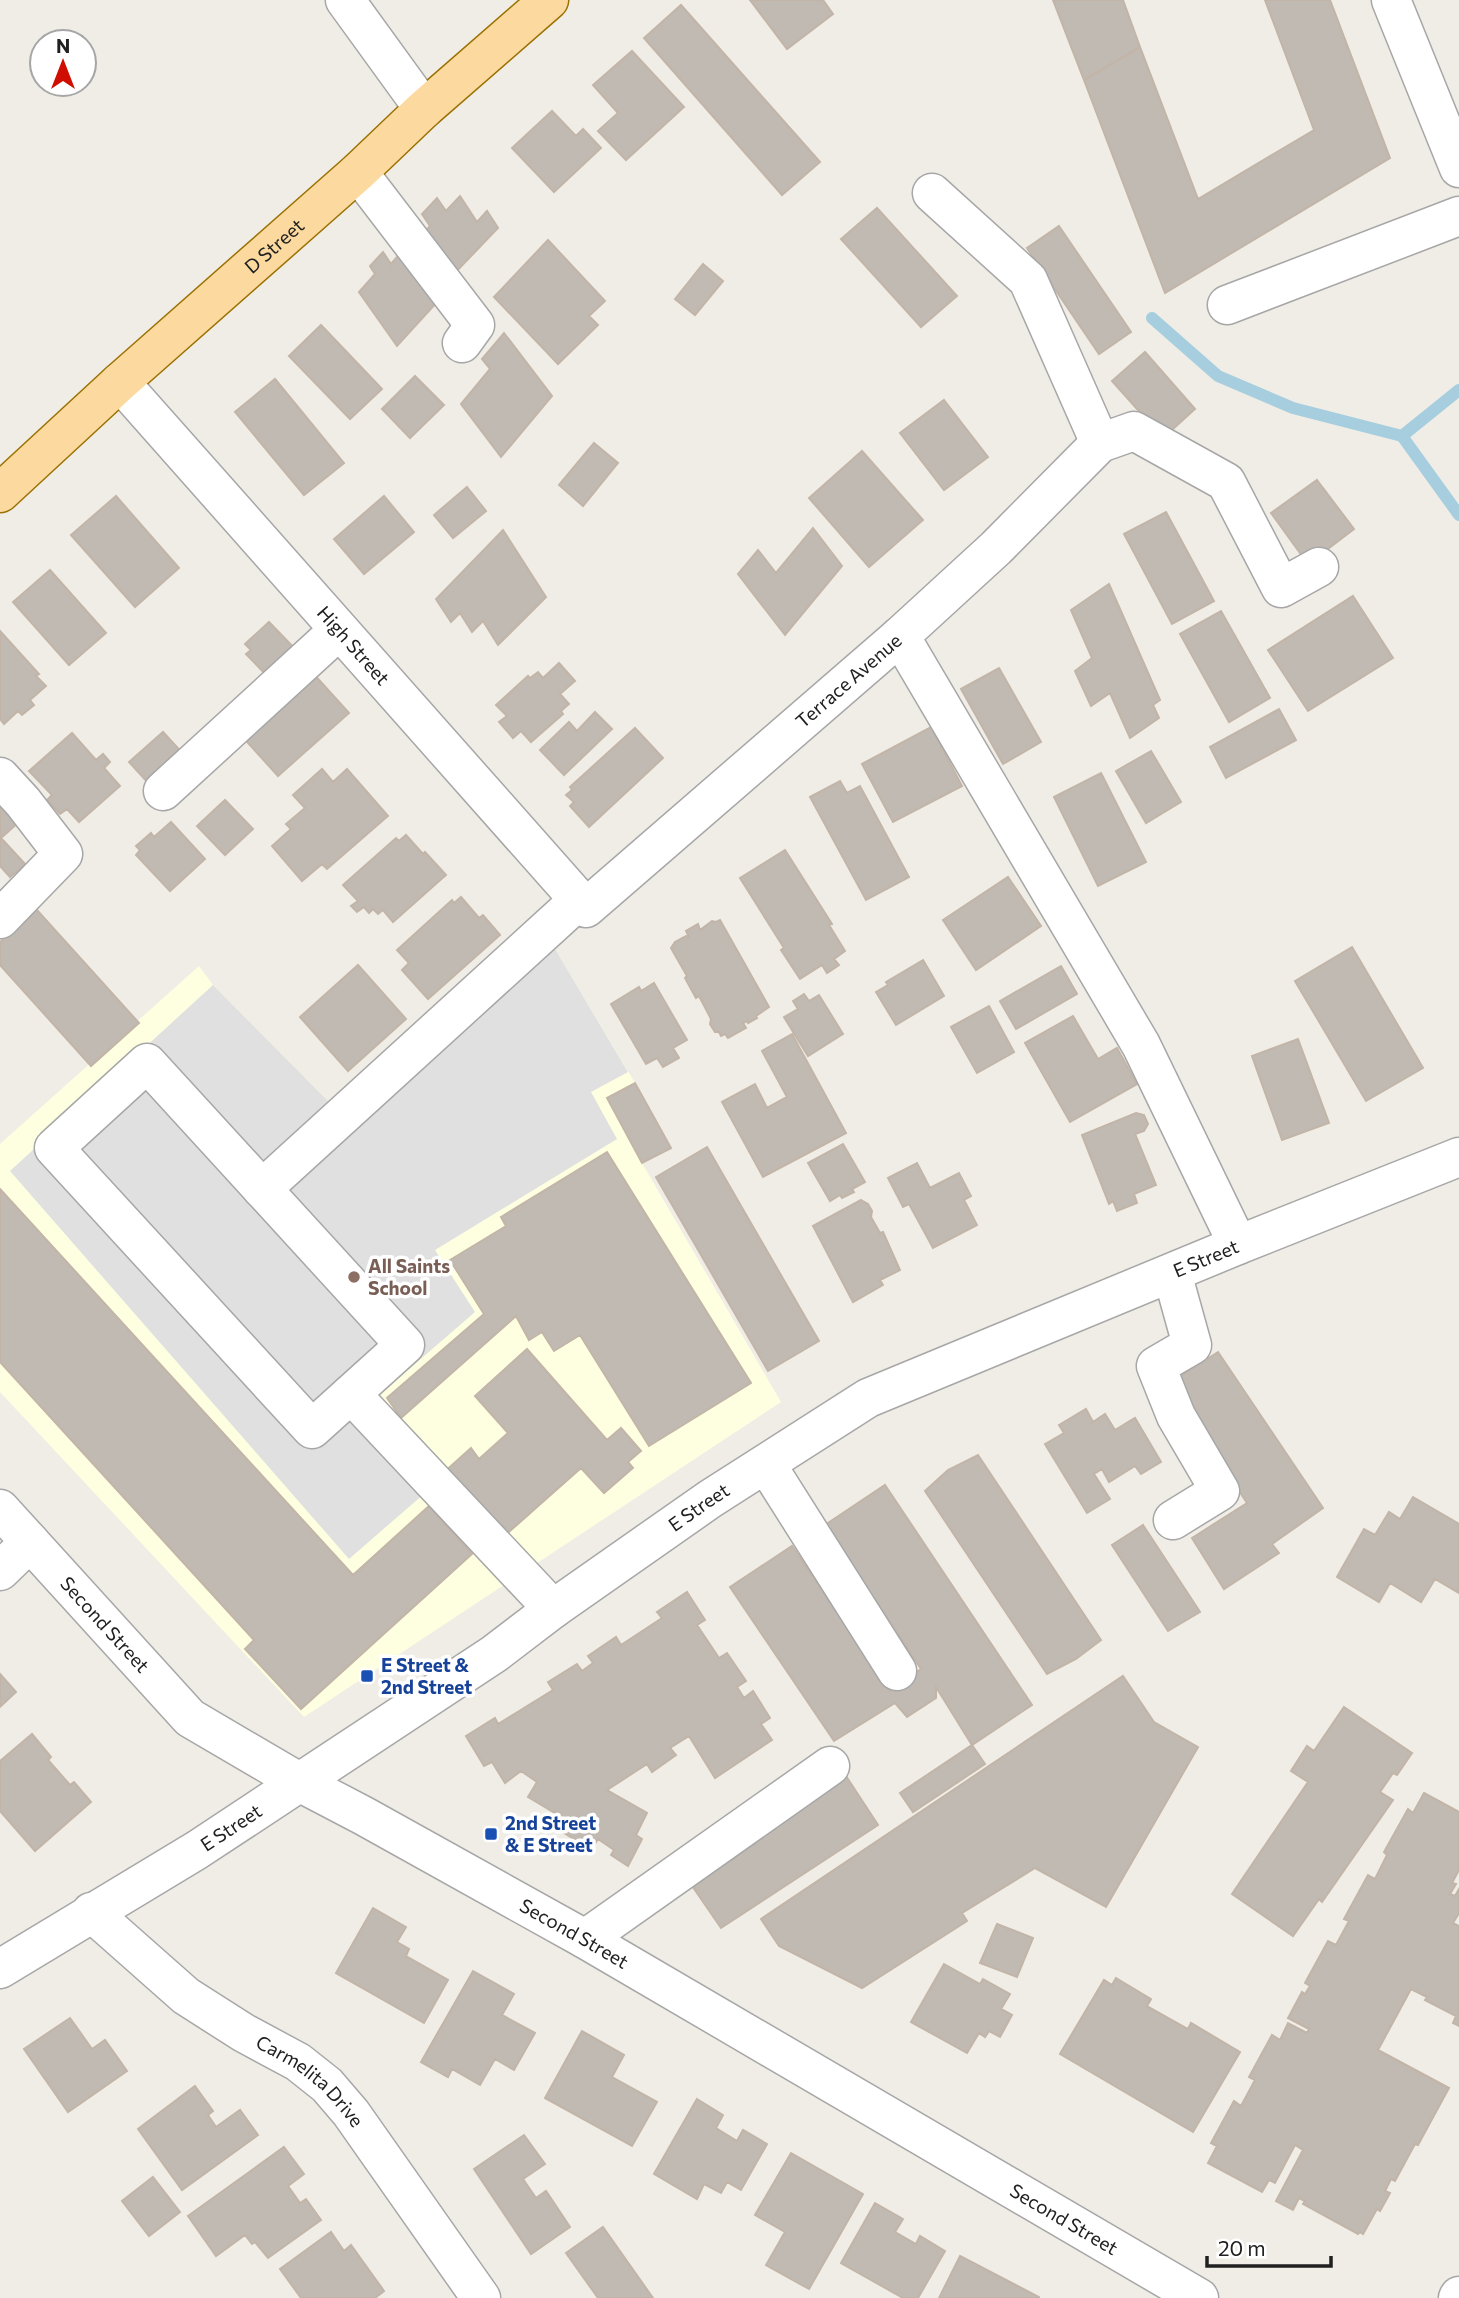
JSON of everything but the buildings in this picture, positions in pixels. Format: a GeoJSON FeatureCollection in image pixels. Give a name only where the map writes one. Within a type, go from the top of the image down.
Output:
{"type":"FeatureCollection","features":[{"type":"Feature","properties":{"kind":"main road","name":"D Street"},"geometry":{"type":"LineString","coordinates":[[0,493],[120,382],[358,172],[424,109],[549,0]]}},
{"type":"Feature","properties":{"kind":"street"},"geometry":{"type":"LineString","coordinates":[[345,0],[424,109]]}},
{"type":"Feature","properties":{"kind":"street"},"geometry":{"type":"LineString","coordinates":[[1391,0],[1459,168]]}},
{"type":"Feature","properties":{"kind":"street"},"geometry":{"type":"LineString","coordinates":[[358,172],[475,325],[462,343]]}},
{"type":"Feature","properties":{"kind":"street"},"geometry":{"type":"LineString","coordinates":[[932,193],[1028,280],[1100,443],[1134,431],[1226,482],[1281,588],[1319,567]]}},
{"type":"Feature","properties":{"kind":"street"},"geometry":{"type":"LineString","coordinates":[[1227,306],[1459,216]]}},
{"type":"Feature","properties":{"kind":"street","name":"High Street"},"geometry":{"type":"LineString","coordinates":[[120,382],[583,904]]}},
{"type":"Feature","properties":{"kind":"street","name":"Terrace Avenue"},"geometry":{"type":"LineString","coordinates":[[262,1189],[583,904],[900,636],[996,548],[1100,443]]}},
{"type":"Feature","properties":{"kind":"street"},"geometry":{"type":"LineString","coordinates":[[163,791],[340,630]]}},
{"type":"Feature","properties":{"kind":"street"},"geometry":{"type":"LineString","coordinates":[[900,636],[1141,1045],[1238,1245]]}},
{"type":"Feature","properties":{"kind":"street"},"geometry":{"type":"LineString","coordinates":[[0,776],[63,854],[0,919]]}},
{"type":"Feature","properties":{"kind":"street"},"geometry":{"type":"LineString","coordinates":[[147,1063],[262,1189],[405,1345],[312,1429],[54,1148],[147,1063]]}},
{"type":"Feature","properties":{"kind":"street","name":"E Street"},"geometry":{"type":"LineString","coordinates":[[0,1969],[197,1850],[494,1654],[553,1609],[710,1499],[868,1398],[1459,1157]]}},
{"type":"Feature","properties":{"kind":"street"},"geometry":{"type":"LineString","coordinates":[[1172,1273],[1192,1345],[1156,1366],[1176,1416],[1220,1491],[1172,1520]]}},
{"type":"Feature","properties":{"kind":"street"},"geometry":{"type":"LineString","coordinates":[[351,1394],[553,1609]]}},
{"type":"Feature","properties":{"kind":"street"},"geometry":{"type":"LineString","coordinates":[[766,1464],[897,1671]]}},
{"type":"Feature","properties":{"kind":"street","name":"Second Street"},"geometry":{"type":"LineString","coordinates":[[0,1509],[190,1718],[299,1782],[585,1939],[1199,2298]]}},
{"type":"Feature","properties":{"kind":"street"},"geometry":{"type":"LineString","coordinates":[[0,1571],[30,1542]]}},
{"type":"Feature","properties":{"kind":"street"},"geometry":{"type":"LineString","coordinates":[[585,1939],[830,1766]]}},
{"type":"Feature","properties":{"kind":"street","name":"Carmelita Drive"},"geometry":{"type":"LineString","coordinates":[[91,1912],[186,1996],[244,2034],[298,2062],[327,2085],[351,2113],[481,2298]]}},
{"type":"Feature","properties":{"kind":"shaded area","name":"All Saints School"},"geometry":{"type":"Polygon","coordinates":[[[535,915],[671,1148],[642,1163],[781,1402],[304,1717],[0,1392],[0,1144],[199,966],[213,985],[331,1104],[535,915]]]}},
{"type":"Feature","properties":{"kind":"shaded area"},"geometry":{"type":"Polygon","coordinates":[[[535,915],[628,1072],[591,1092],[617,1139],[435,1250],[475,1312],[371,1402],[440,1480],[349,1559],[10,1171],[213,985],[330,1103],[535,915]]]}},
{"type":"Feature","properties":{"kind":"waterway"},"geometry":{"type":"LineString","coordinates":[[1152,318],[1218,376],[1293,408],[1402,436],[1459,390]]}},
{"type":"Feature","properties":{"kind":"waterway"},"geometry":{"type":"LineString","coordinates":[[1402,436],[1459,515]]}},
{"type":"Feature","properties":{"kind":"place","name":"All Saints School"},"geometry":{"type":"Point","coordinates":[354,1277]}},
{"type":"Feature","properties":{"kind":"place","name":"E Street & 2nd Street"},"geometry":{"type":"Point","coordinates":[367,1676]}},
{"type":"Feature","properties":{"kind":"place","name":"2nd Street & E Street"},"geometry":{"type":"Point","coordinates":[491,1834]}}]}
